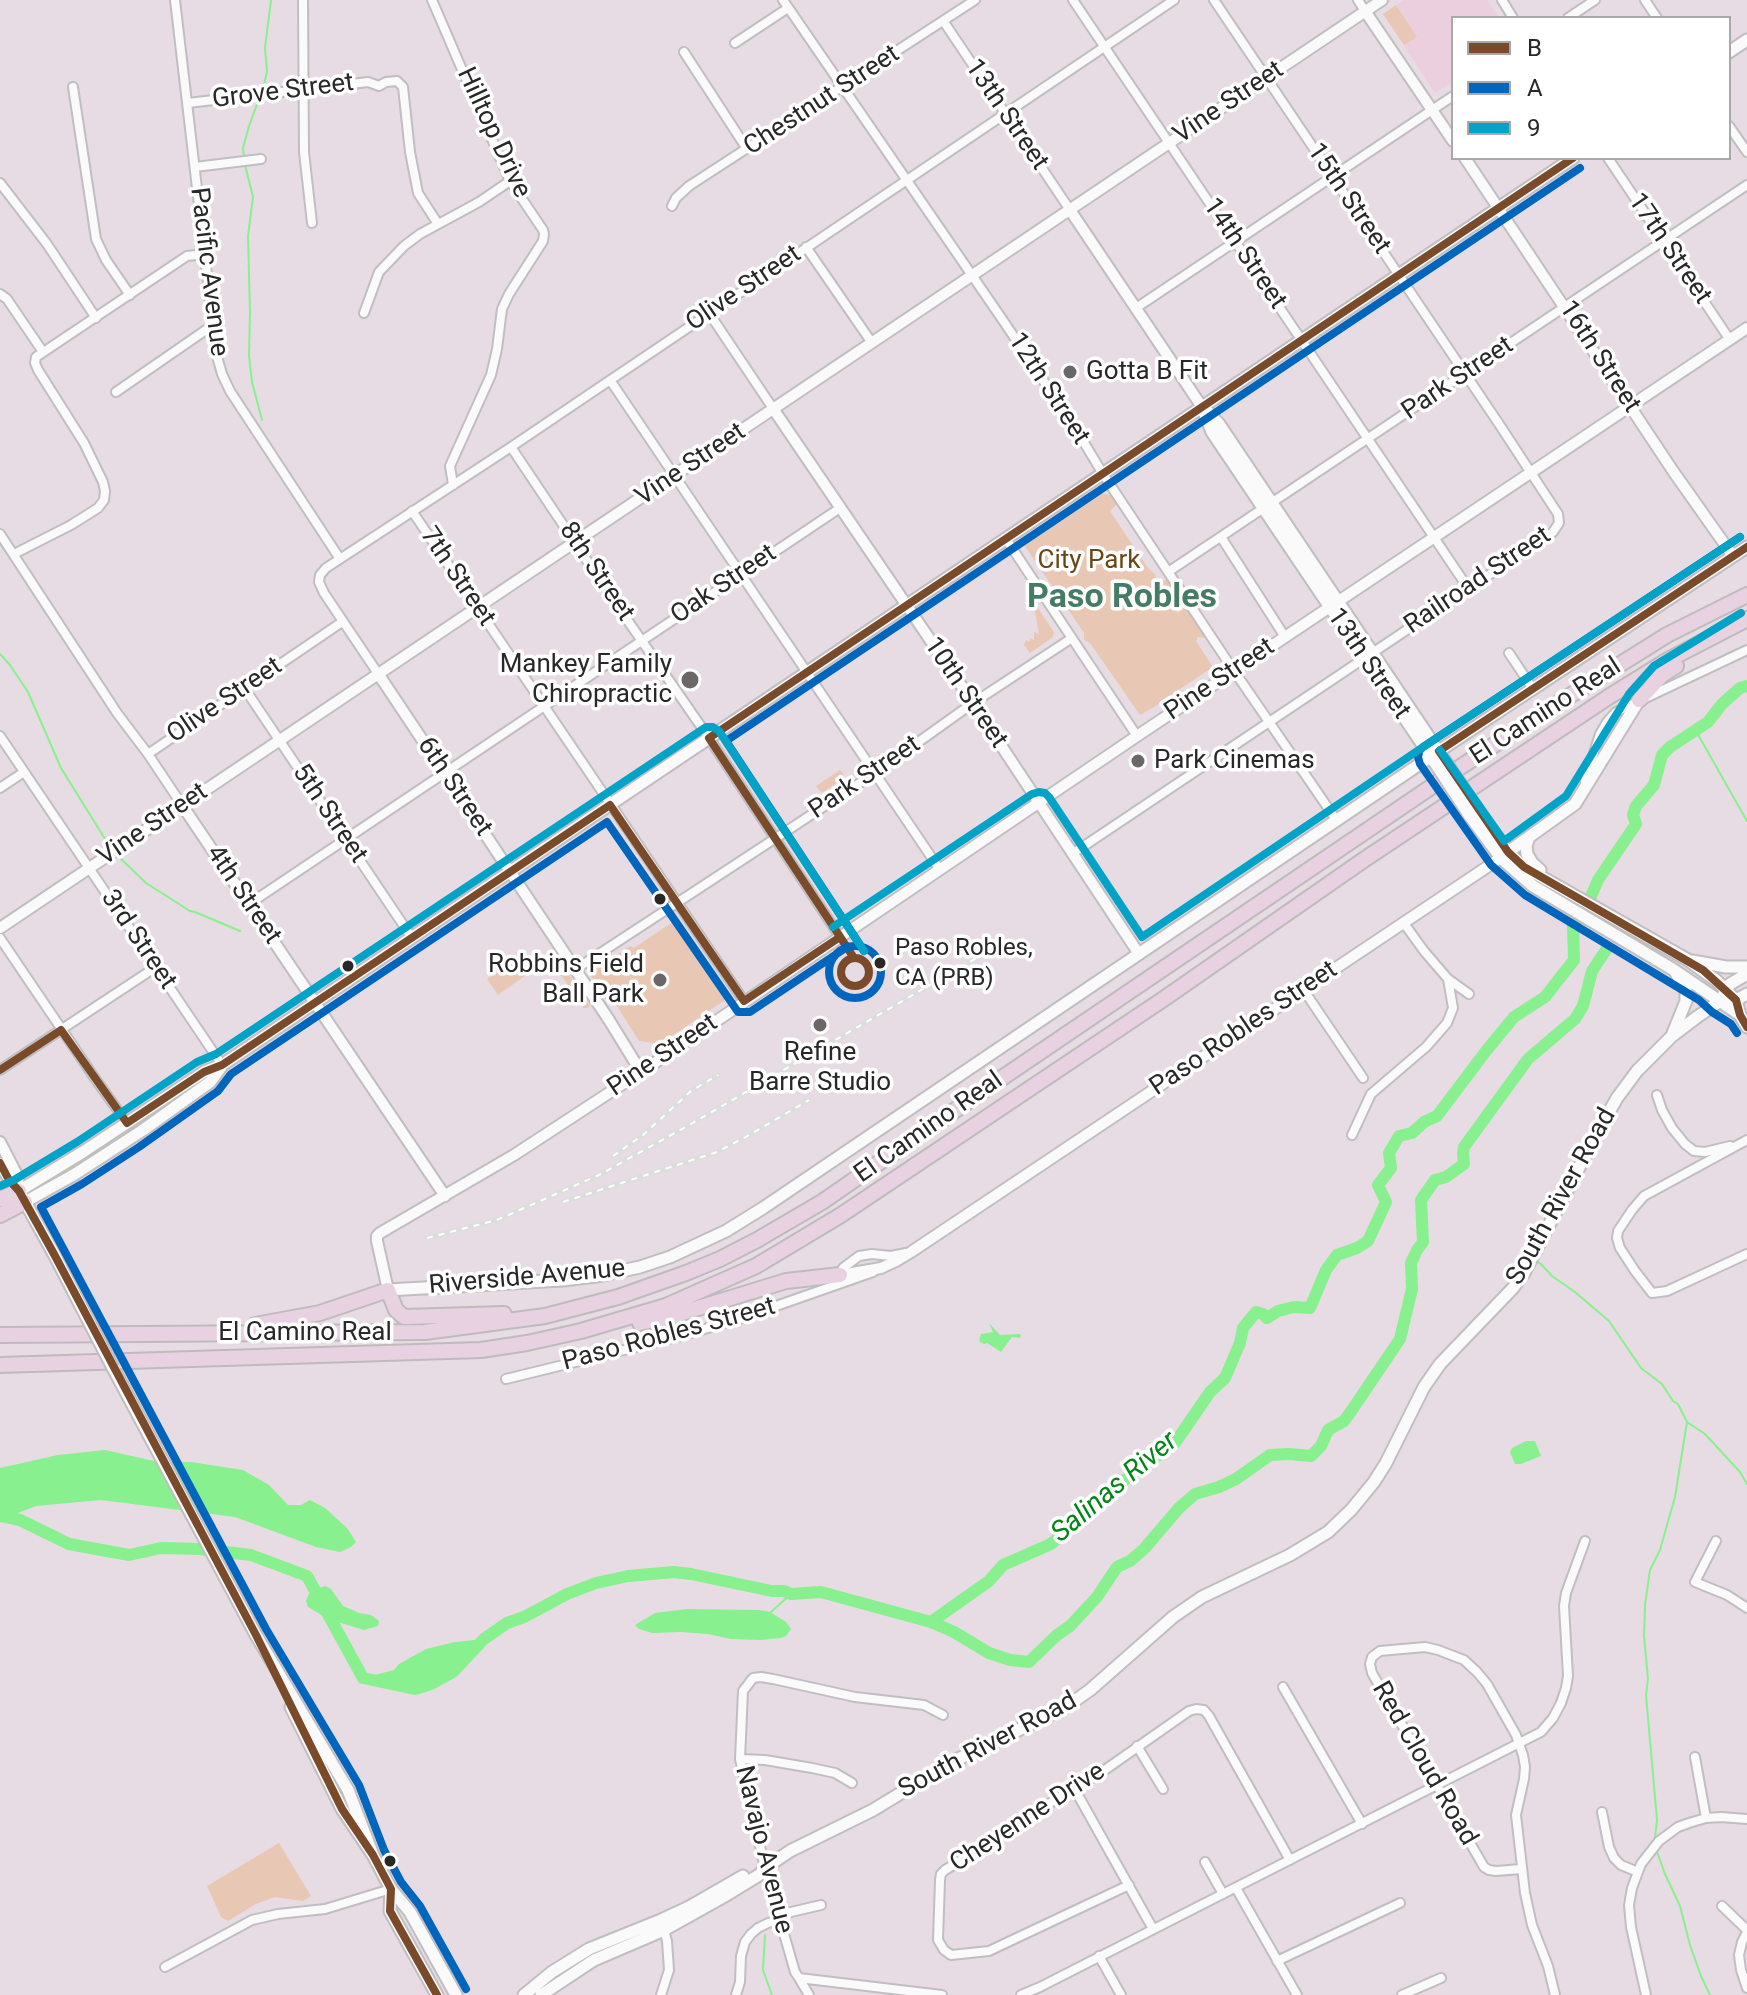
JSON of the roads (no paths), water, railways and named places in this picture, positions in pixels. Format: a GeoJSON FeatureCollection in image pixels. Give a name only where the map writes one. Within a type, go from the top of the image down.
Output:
{"type":"FeatureCollection","features":[{"type":"Feature","properties":{"kind":"highway"},"geometry":{"type":"LineString","coordinates":[[1667,635],[1692,615],[1747,586]]}},
{"type":"Feature","properties":{"kind":"highway","name":"El Camino Real"},"geometry":{"type":"LineString","coordinates":[[0,1335],[425,1332],[545,1316],[618,1297],[720,1259],[822,1202],[1462,766],[1667,635],[1747,595]]}},
{"type":"Feature","properties":{"kind":"highway"},"geometry":{"type":"LineString","coordinates":[[1639,700],[1662,675],[1747,621]]}},
{"type":"Feature","properties":{"kind":"highway","name":"El Camino Real"},"geometry":{"type":"LineString","coordinates":[[0,1365],[481,1350],[581,1331],[666,1306],[713,1286],[756,1266],[816,1230],[1610,696],[1668,660],[1747,621]]}},
{"type":"Feature","properties":{"kind":"highway"},"geometry":{"type":"LineString","coordinates":[[0,1199],[22,1196]]}},
{"type":"Feature","properties":{"kind":"highway"},"geometry":{"type":"LineString","coordinates":[[0,1215],[22,1196]]}},
{"type":"Feature","properties":{"kind":"highway"},"geometry":{"type":"LineString","coordinates":[[581,1331],[609,1329],[672,1316],[786,1281],[840,1275]]}},
{"type":"Feature","properties":{"kind":"highway"},"geometry":{"type":"LineString","coordinates":[[124,1334],[279,1322],[320,1313],[388,1290],[396,1310],[404,1317],[520,1313],[545,1316]]}},
{"type":"Feature","properties":{"kind":"main road"},"geometry":{"type":"LineString","coordinates":[[22,1196],[204,1072],[222,1065],[412,938],[1570,160]]}},
{"type":"Feature","properties":{"kind":"main road","name":"13th Street"},"geometry":{"type":"LineString","coordinates":[[1202,407],[1212,432],[1269,506],[1504,855],[1740,1015]]}},
{"type":"Feature","properties":{"kind":"main road","name":"Riverside Avenue"},"geometry":{"type":"LineString","coordinates":[[388,1290],[603,1275],[640,1267],[695,1247],[726,1231],[1747,547]]}},
{"type":"Feature","properties":{"kind":"main road","name":"Paso Robles Street"},"geometry":{"type":"LineString","coordinates":[[1504,855],[1575,804],[1639,700]]}},
{"type":"Feature","properties":{"kind":"main road"},"geometry":{"type":"LineString","coordinates":[[1529,837],[1527,854],[1540,879]]}},
{"type":"Feature","properties":{"kind":"main road","name":"13th Street"},"geometry":{"type":"LineString","coordinates":[[1540,879],[1685,958]]}},
{"type":"Feature","properties":{"kind":"main road"},"geometry":{"type":"LineString","coordinates":[[1685,958],[1726,967],[1747,967]]}},
{"type":"Feature","properties":{"kind":"main road"},"geometry":{"type":"LineString","coordinates":[[1685,958],[1726,990],[1741,997]]}},
{"type":"Feature","properties":{"kind":"main road"},"geometry":{"type":"LineString","coordinates":[[1672,1036],[1686,1001],[1686,991],[1675,970]]}},
{"type":"Feature","properties":{"kind":"main road"},"geometry":{"type":"LineString","coordinates":[[1719,1002],[1730,984],[1747,974]]}},
{"type":"Feature","properties":{"kind":"main road"},"geometry":{"type":"LineString","coordinates":[[1719,1002],[1741,997]]}},
{"type":"Feature","properties":{"kind":"main road"},"geometry":{"type":"LineString","coordinates":[[1741,997],[1740,1015],[1747,1027]]}},
{"type":"Feature","properties":{"kind":"main road","name":"South River Road"},"geometry":{"type":"LineString","coordinates":[[541,1995],[594,1960],[723,1897],[790,1851],[873,1810],[952,1762],[1066,1707],[1202,1597],[1290,1555],[1328,1532],[1374,1482],[1416,1401],[1440,1364],[1524,1273],[1617,1098],[1637,1071],[1672,1036],[1719,1002]]}},
{"type":"Feature","properties":{"kind":"main road"},"geometry":{"type":"LineString","coordinates":[[22,1196],[75,1174],[143,1130],[210,1082],[222,1065]]}},
{"type":"Feature","properties":{"kind":"main road"},"geometry":{"type":"LineString","coordinates":[[22,1196],[256,1635],[342,1809],[373,1855],[391,1889],[410,1912],[456,1995]]}},
{"type":"Feature","properties":{"kind":"main road"},"geometry":{"type":"LineString","coordinates":[[391,1889],[390,1911],[437,1995]]}},
{"type":"Feature","properties":{"kind":"main road","name":"South River Road"},"geometry":{"type":"LineString","coordinates":[[524,1995],[552,1972],[589,1949],[662,1925]]}},
{"type":"Feature","properties":{"kind":"street","name":"Pacific Avenue"},"geometry":{"type":"LineString","coordinates":[[175,0],[218,360],[230,391],[340,559]]}},
{"type":"Feature","properties":{"kind":"street"},"geometry":{"type":"LineString","coordinates":[[303,0],[304,152],[312,223]]}},
{"type":"Feature","properties":{"kind":"street","name":"Hilltop Drive"},"geometry":{"type":"LineString","coordinates":[[432,0],[510,181],[543,230],[543,241],[502,309],[491,375],[450,466],[453,485]]}},
{"type":"Feature","properties":{"kind":"street","name":"Chestnut Street"},"geometry":{"type":"LineString","coordinates":[[672,206],[689,186],[975,0]]}},
{"type":"Feature","properties":{"kind":"street","name":"14th Street"},"geometry":{"type":"LineString","coordinates":[[1073,0],[1468,588]]}},
{"type":"Feature","properties":{"kind":"street","name":"Olive Street"},"geometry":{"type":"LineString","coordinates":[[319,582],[322,572],[340,559],[1174,0]]}},
{"type":"Feature","properties":{"kind":"street","name":"15th Street"},"geometry":{"type":"LineString","coordinates":[[1214,0],[1560,519]]}},
{"type":"Feature","properties":{"kind":"street"},"geometry":{"type":"LineString","coordinates":[[1358,0],[1451,138]]}},
{"type":"Feature","properties":{"kind":"street","name":"Vine Street"},"geometry":{"type":"LineString","coordinates":[[0,928],[1382,0]]}},
{"type":"Feature","properties":{"kind":"street"},"geometry":{"type":"LineString","coordinates":[[1571,16],[1595,0]]}},
{"type":"Feature","properties":{"kind":"street"},"geometry":{"type":"LineString","coordinates":[[735,43],[785,4]]}},
{"type":"Feature","properties":{"kind":"street","name":"12th Street"},"geometry":{"type":"LineString","coordinates":[[785,4],[1077,431],[1168,572],[1337,821]]}},
{"type":"Feature","properties":{"kind":"street","name":"13th Street"},"geometry":{"type":"LineString","coordinates":[[944,22],[1202,407]]}},
{"type":"Feature","properties":{"kind":"street"},"geometry":{"type":"LineString","coordinates":[[684,52],[747,149]]}},
{"type":"Feature","properties":{"kind":"street","name":"Grove Street"},"geometry":{"type":"LineString","coordinates":[[188,103],[368,82],[379,86],[397,81],[403,87],[416,188],[438,224]]}},
{"type":"Feature","properties":{"kind":"street"},"geometry":{"type":"LineString","coordinates":[[73,87],[96,239],[130,295]]}},
{"type":"Feature","properties":{"kind":"street"},"geometry":{"type":"LineString","coordinates":[[1136,308],[1451,97]]}},
{"type":"Feature","properties":{"kind":"street"},"geometry":{"type":"LineString","coordinates":[[1731,129],[1747,152]]}},
{"type":"Feature","properties":{"kind":"street"},"geometry":{"type":"LineString","coordinates":[[195,167],[261,159]]}},
{"type":"Feature","properties":{"kind":"street","name":"16th Street"},"geometry":{"type":"LineString","coordinates":[[1466,160],[1733,556]]}},
{"type":"Feature","properties":{"kind":"street","name":"17th Street"},"geometry":{"type":"LineString","coordinates":[[1609,160],[1730,340]]}},
{"type":"Feature","properties":{"kind":"street"},"geometry":{"type":"LineString","coordinates":[[364,313],[384,265],[420,234],[510,181]]}},
{"type":"Feature","properties":{"kind":"street"},"geometry":{"type":"LineString","coordinates":[[0,183],[47,244],[96,318]]}},
{"type":"Feature","properties":{"kind":"street","name":"Park Street"},"geometry":{"type":"LineString","coordinates":[[1168,572],[1747,185]]}},
{"type":"Feature","properties":{"kind":"street"},"geometry":{"type":"LineString","coordinates":[[806,247],[872,343]]}},
{"type":"Feature","properties":{"kind":"street"},"geometry":{"type":"LineString","coordinates":[[14,554],[71,525],[98,508],[104,500],[102,480],[84,443],[38,370],[36,357],[187,256],[205,254]]}},
{"type":"Feature","properties":{"kind":"street"},"geometry":{"type":"LineString","coordinates":[[0,294],[7,299],[43,352]]}},
{"type":"Feature","properties":{"kind":"street","name":"10th Street"},"geometry":{"type":"LineString","coordinates":[[709,313],[1139,954]]}},
{"type":"Feature","properties":{"kind":"street"},"geometry":{"type":"LineString","coordinates":[[116,392],[213,325]]}},
{"type":"Feature","properties":{"kind":"street","name":"Pine Street"},"geometry":{"type":"LineString","coordinates":[[388,1290],[377,1236],[389,1226],[529,1146],[641,1072],[1747,328]]}},
{"type":"Feature","properties":{"kind":"street"},"geometry":{"type":"LineString","coordinates":[[610,380],[940,870]]}},
{"type":"Feature","properties":{"kind":"street","name":"8th Street"},"geometry":{"type":"LineString","coordinates":[[511,447],[840,937]]}},
{"type":"Feature","properties":{"kind":"street","name":"Oak Street"},"geometry":{"type":"LineString","coordinates":[[249,904],[840,508]]}},
{"type":"Feature","properties":{"kind":"street","name":"7th Street"},"geometry":{"type":"LineString","coordinates":[[412,511],[744,1001]]}},
{"type":"Feature","properties":{"kind":"street","name":"Railroad Street"},"geometry":{"type":"LineString","coordinates":[[1072,854],[1553,532],[1560,519]]}},
{"type":"Feature","properties":{"kind":"street","name":"4th Street"},"geometry":{"type":"LineString","coordinates":[[0,534],[117,713],[148,754],[445,1196]]}},
{"type":"Feature","properties":{"kind":"street"},"geometry":{"type":"LineString","coordinates":[[1221,537],[1285,637]]}},
{"type":"Feature","properties":{"kind":"street"},"geometry":{"type":"LineString","coordinates":[[1006,539],[1137,736]]}},
{"type":"Feature","properties":{"kind":"street","name":"6th Street"},"geometry":{"type":"LineString","coordinates":[[319,582],[342,622],[576,969],[641,1072]]}},
{"type":"Feature","properties":{"kind":"street","name":"Olive Street"},"geometry":{"type":"LineString","coordinates":[[148,754],[342,622]]}},
{"type":"Feature","properties":{"kind":"street","name":"Park Street"},"geometry":{"type":"LineString","coordinates":[[576,969],[875,773],[1072,638]]}},
{"type":"Feature","properties":{"kind":"street","name":"Paso Robles Street"},"geometry":{"type":"LineString","coordinates":[[1575,804],[1600,734],[1616,712],[1747,650]]}},
{"type":"Feature","properties":{"kind":"street"},"geometry":{"type":"LineString","coordinates":[[1509,653],[1533,689]]}},
{"type":"Feature","properties":{"kind":"street","name":"5th Street"},"geometry":{"type":"LineString","coordinates":[[245,689],[412,938]]}},
{"type":"Feature","properties":{"kind":"street","name":"Paso Robles Street"},"geometry":{"type":"LineString","coordinates":[[1625,723],[1641,705],[1657,694]]}},
{"type":"Feature","properties":{"kind":"street","name":"3rd Street"},"geometry":{"type":"LineString","coordinates":[[0,736],[222,1065]]}},
{"type":"Feature","properties":{"kind":"street"},"geometry":{"type":"LineString","coordinates":[[0,788],[24,772]]}},
{"type":"Feature","properties":{"kind":"street","name":"Paso Robles Street"},"geometry":{"type":"LineString","coordinates":[[506,1379],[677,1337],[831,1288],[881,1268],[911,1252],[1504,855]]}},
{"type":"Feature","properties":{"kind":"street"},"geometry":{"type":"LineString","coordinates":[[1403,922],[1448,979],[1469,994]]}},
{"type":"Feature","properties":{"kind":"street"},"geometry":{"type":"LineString","coordinates":[[0,938],[127,1123]]}},
{"type":"Feature","properties":{"kind":"street"},"geometry":{"type":"LineString","coordinates":[[0,1070],[156,967]]}},
{"type":"Feature","properties":{"kind":"street"},"geometry":{"type":"LineString","coordinates":[[1352,1135],[1371,1094],[1426,1047],[1447,1023],[1453,1008],[1448,979]]}},
{"type":"Feature","properties":{"kind":"street"},"geometry":{"type":"LineString","coordinates":[[1303,989],[1363,1078]]}},
{"type":"Feature","properties":{"kind":"street"},"geometry":{"type":"LineString","coordinates":[[1657,1095],[1672,1128],[1694,1151],[1705,1152],[1745,1141]]}},
{"type":"Feature","properties":{"kind":"street"},"geometry":{"type":"LineString","coordinates":[[1745,1141],[1644,1196],[1625,1220],[1617,1238],[1620,1248],[1652,1293],[1667,1291],[1747,1254]]}},
{"type":"Feature","properties":{"kind":"street"},"geometry":{"type":"LineString","coordinates":[[0,1142],[18,1177],[22,1196]]}},
{"type":"Feature","properties":{"kind":"street"},"geometry":{"type":"LineString","coordinates":[[0,1163],[22,1196]]}},
{"type":"Feature","properties":{"kind":"street"},"geometry":{"type":"LineString","coordinates":[[831,1288],[838,1281],[843,1268],[865,1254],[891,1256],[911,1252]]}},
{"type":"Feature","properties":{"kind":"street","name":"Paso Robles Street"},"geometry":{"type":"LineString","coordinates":[[840,1275],[881,1268]]}},
{"type":"Feature","properties":{"kind":"street"},"geometry":{"type":"LineString","coordinates":[[1023,1995],[1541,1732],[1561,1703],[1568,1676],[1564,1606],[1585,1541]]}},
{"type":"Feature","properties":{"kind":"street"},"geometry":{"type":"LineString","coordinates":[[1716,1541],[1695,1582],[1727,1595],[1747,1608]]}},
{"type":"Feature","properties":{"kind":"street","name":"Red Cloud Road"},"geometry":{"type":"LineString","coordinates":[[1521,1869],[1496,1871],[1484,1867],[1372,1673],[1372,1657],[1380,1651],[1425,1647],[1464,1660],[1487,1684],[1519,1743],[1525,1767],[1516,1815],[1521,1869],[1527,1907],[1555,1995]]}},
{"type":"Feature","properties":{"kind":"street","name":"Navajo Avenue"},"geometry":{"type":"LineString","coordinates":[[809,1995],[795,1972],[779,1918],[740,1759],[743,1691],[753,1678],[761,1677],[855,1697],[924,1705],[943,1715]]}},
{"type":"Feature","properties":{"kind":"street"},"geometry":{"type":"LineString","coordinates":[[1283,1687],[1362,1824]]}},
{"type":"Feature","properties":{"kind":"street","name":"Cheyenne Drive"},"geometry":{"type":"LineString","coordinates":[[1129,1885],[997,1948],[951,1955],[938,1940],[941,1874],[945,1870],[1196,1709],[1204,1710],[1209,1716],[1290,1860]]}},
{"type":"Feature","properties":{"kind":"street"},"geometry":{"type":"LineString","coordinates":[[1137,1746],[1163,1789]]}},
{"type":"Feature","properties":{"kind":"street"},"geometry":{"type":"LineString","coordinates":[[1695,1757],[1706,1818]]}},
{"type":"Feature","properties":{"kind":"street"},"geometry":{"type":"LineString","coordinates":[[740,1759],[812,1768],[835,1773],[852,1783]]}},
{"type":"Feature","properties":{"kind":"street"},"geometry":{"type":"LineString","coordinates":[[1074,1788],[1153,1929]]}},
{"type":"Feature","properties":{"kind":"street"},"geometry":{"type":"LineString","coordinates":[[1602,1812],[1614,1858],[1621,1865],[1638,1872]]}},
{"type":"Feature","properties":{"kind":"street"},"geometry":{"type":"LineString","coordinates":[[1646,1995],[1629,1905],[1638,1872],[1650,1851],[1678,1827],[1706,1818],[1747,1819]]}},
{"type":"Feature","properties":{"kind":"street"},"geometry":{"type":"LineString","coordinates":[[1205,1862],[1223,1894]]}},
{"type":"Feature","properties":{"kind":"street"},"geometry":{"type":"LineString","coordinates":[[1236,1888],[1297,1995]]}},
{"type":"Feature","properties":{"kind":"street"},"geometry":{"type":"LineString","coordinates":[[165,1967],[252,1920],[325,1909],[391,1889]]}},
{"type":"Feature","properties":{"kind":"street"},"geometry":{"type":"LineString","coordinates":[[1277,1961],[1400,1903]]}},
{"type":"Feature","properties":{"kind":"street"},"geometry":{"type":"LineString","coordinates":[[736,1995],[741,1956],[751,1934],[779,1918],[821,1905]]}},
{"type":"Feature","properties":{"kind":"street"},"geometry":{"type":"LineString","coordinates":[[1722,1906],[1747,1931],[1739,1955],[1747,1988]]}},
{"type":"Feature","properties":{"kind":"street"},"geometry":{"type":"LineString","coordinates":[[661,1995],[669,1970],[662,1925]]}},
{"type":"Feature","properties":{"kind":"street"},"geometry":{"type":"LineString","coordinates":[[1099,1956],[1121,1995]]}},
{"type":"Feature","properties":{"kind":"street"},"geometry":{"type":"LineString","coordinates":[[799,1978],[942,1995]]}},
{"type":"Feature","properties":{"kind":"street"},"geometry":{"type":"LineString","coordinates":[[1402,1995],[1441,1978]]}},
{"type":"Feature","properties":{"kind":"waterway"},"geometry":{"type":"LineString","coordinates":[[263,90],[271,0]]}},
{"type":"Feature","properties":{"kind":"waterway"},"geometry":{"type":"LineString","coordinates":[[244,158],[243,148],[259,99]]}},
{"type":"Feature","properties":{"kind":"waterway"},"geometry":{"type":"LineString","coordinates":[[245,165],[253,197],[248,236],[249,356],[262,420]]}},
{"type":"Feature","properties":{"kind":"waterway"},"geometry":{"type":"LineString","coordinates":[[0,654],[28,692],[61,768],[110,847]]}},
{"type":"Feature","properties":{"kind":"waterway","name":"Salinas River"},"geometry":{"type":"LineString","coordinates":[[0,1516],[20,1520],[69,1544],[129,1555],[161,1548],[251,1555],[307,1576],[363,1678],[415,1689],[453,1672],[484,1639],[507,1623],[567,1594],[628,1576],[674,1572],[791,1594],[821,1592],[931,1622],[989,1581],[1003,1565],[1051,1544],[1115,1487],[1175,1443],[1210,1392],[1225,1378],[1243,1328],[1256,1312],[1267,1318],[1294,1307],[1310,1308],[1326,1270],[1337,1255],[1368,1241],[1386,1202],[1378,1185],[1391,1168],[1389,1153],[1399,1136],[1412,1133],[1437,1116],[1514,1017],[1545,997],[1574,960],[1573,927],[1598,880],[1636,824],[1633,815],[1636,806],[1654,785],[1662,755],[1708,722],[1722,704],[1740,688],[1747,686]]}},
{"type":"Feature","properties":{"kind":"waterway"},"geometry":{"type":"LineString","coordinates":[[1696,731],[1747,821]]}},
{"type":"Feature","properties":{"kind":"waterway"},"geometry":{"type":"LineString","coordinates":[[117,855],[146,883],[190,911],[240,931]]}},
{"type":"Feature","properties":{"kind":"waterway","name":"Salinas River"},"geometry":{"type":"LineString","coordinates":[[931,1622],[989,1653],[1029,1662],[1097,1597],[1117,1567],[1144,1549],[1195,1494],[1236,1479],[1270,1455],[1311,1456],[1321,1446],[1328,1430],[1344,1421],[1400,1339],[1412,1289],[1411,1263],[1423,1242],[1421,1200],[1435,1180],[1446,1177],[1464,1164],[1464,1147],[1528,1059],[1575,1019],[1583,1006],[1592,971],[1606,950]]}},
{"type":"Feature","properties":{"kind":"waterway"},"geometry":{"type":"LineString","coordinates":[[1535,1261],[1609,1321],[1641,1368],[1662,1384],[1687,1422],[1705,1434],[1747,1484]]}},
{"type":"Feature","properties":{"kind":"waterway"},"geometry":{"type":"LineString","coordinates":[[1655,1838],[1657,1820],[1646,1695],[1645,1605],[1650,1570],[1660,1550],[1675,1497],[1687,1422]]}},
{"type":"Feature","properties":{"kind":"waterway"},"geometry":{"type":"LineString","coordinates":[[771,1612],[791,1594]]}},
{"type":"Feature","properties":{"kind":"waterway"},"geometry":{"type":"LineString","coordinates":[[1656,1849],[1680,1906],[1690,1945],[1710,1995]]}},
{"type":"Feature","properties":{"kind":"waterway"},"geometry":{"type":"LineString","coordinates":[[765,1935],[763,1970],[772,1995]]}},
{"type":"Feature","properties":{"kind":"railway"},"geometry":{"type":"LineString","coordinates":[[427,1238],[497,1220],[599,1175],[1009,939]]}},
{"type":"Feature","properties":{"kind":"railway"},"geometry":{"type":"LineString","coordinates":[[613,1156],[643,1135],[691,1091],[718,1075]]}},
{"type":"Feature","properties":{"kind":"railway"},"geometry":{"type":"LineString","coordinates":[[563,1202],[717,1152],[809,1100]]}},
{"type":"Feature","properties":{"kind":"place","name":"Gotta B Fit"},"geometry":{"type":"Point","coordinates":[1070,372]}},
{"type":"Feature","properties":{"kind":"place","name":"Mankey Family Chiropractic"},"geometry":{"type":"Point","coordinates":[690,680]}},
{"type":"Feature","properties":{"kind":"place","name":"Park Cinemas"},"geometry":{"type":"Point","coordinates":[1138,761]}},
{"type":"Feature","properties":{"kind":"place","name":"Paso Robles, CA (PRB)"},"geometry":{"type":"Point","coordinates":[880,963]}},
{"type":"Feature","properties":{"kind":"place","name":"Robbins Field Ball Park"},"geometry":{"type":"Point","coordinates":[660,980]}},
{"type":"Feature","properties":{"kind":"place","name":"Refine Barre Studio"},"geometry":{"type":"Point","coordinates":[820,1025]}},
{"type":"Feature","properties":{"kind":"district","name":"Paso Robles"},"geometry":{"type":"Point","coordinates":[1122,598]}},
{"type":"Feature","properties":{"kind":"park label","name":"City Park"},"geometry":{"type":"Point","coordinates":[1089,561]}}]}
